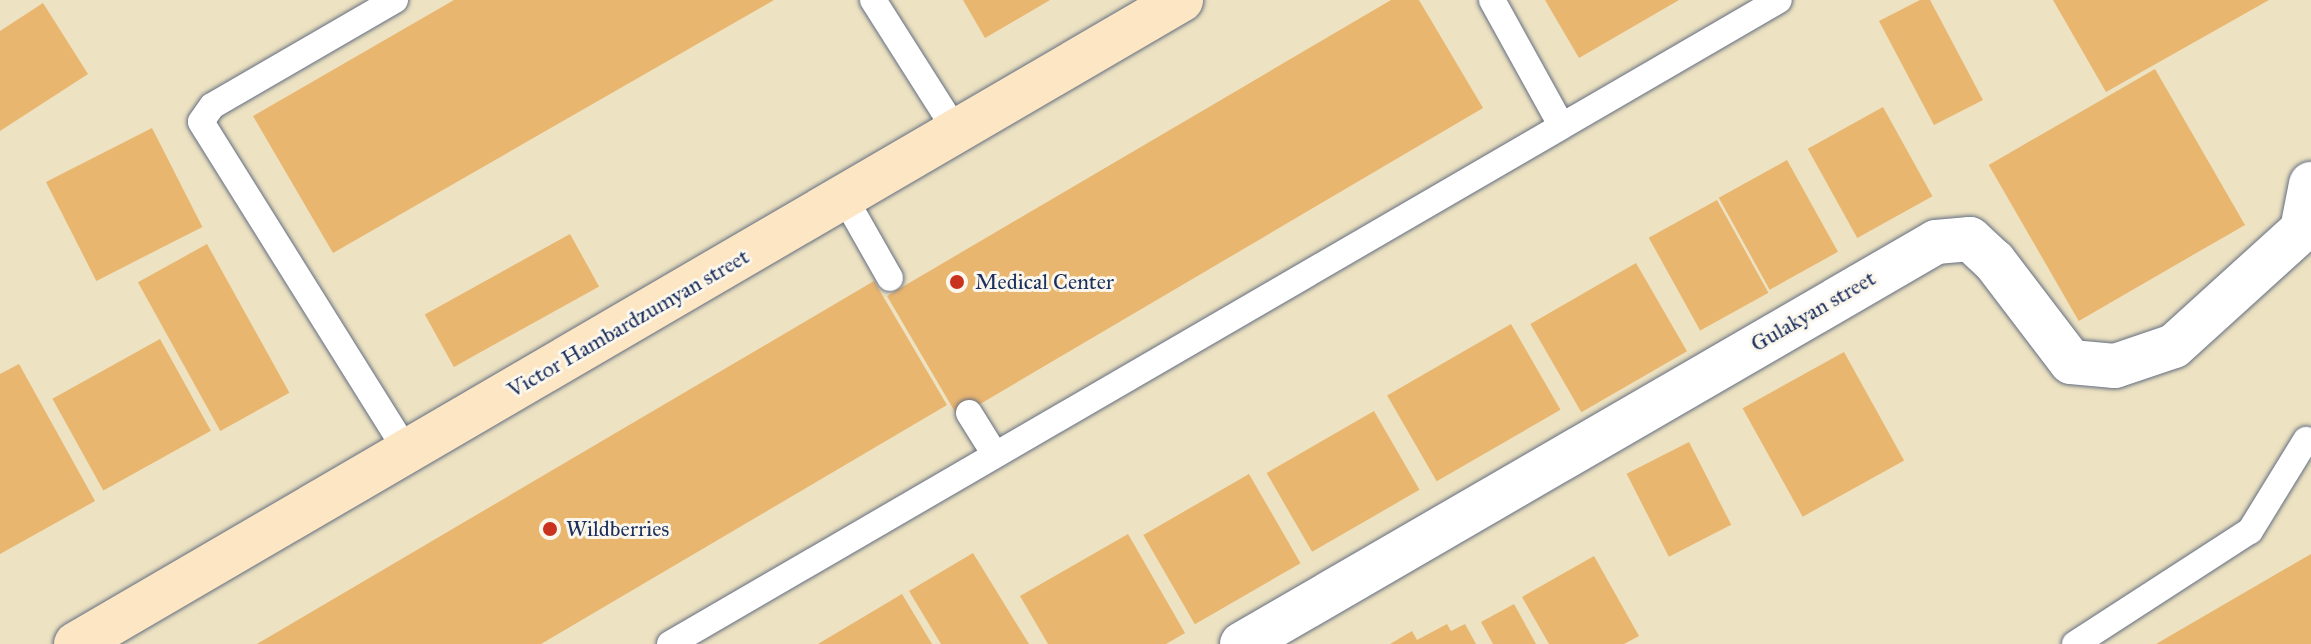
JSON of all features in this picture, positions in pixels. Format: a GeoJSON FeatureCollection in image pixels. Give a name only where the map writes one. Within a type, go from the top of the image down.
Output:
{"type":"FeatureCollection","features":[{"type":"Feature","properties":{"kind":"street","name":"Victor Hambardzumyan street"},"geometry":{"type":"LineString","coordinates":[[76,644],[1181,0]]}},
{"type":"Feature","properties":{"kind":"street","name":"Gulakyan street"},"geometry":{"type":"LineString","coordinates":[[1242,644],[1936,242],[1970,239],[1994,261],[2071,362],[2115,366],[2174,346],[2302,230],[2311,184]]}},
{"type":"Feature","properties":{"kind":"lane"},"geometry":{"type":"LineString","coordinates":[[395,0],[212,106],[201,122],[407,452]]}},
{"type":"Feature","properties":{"kind":"lane"},"geometry":{"type":"LineString","coordinates":[[873,0],[956,131]]}},
{"type":"Feature","properties":{"kind":"lane"},"geometry":{"type":"LineString","coordinates":[[1492,0],[1560,123]]}},
{"type":"Feature","properties":{"kind":"lane"},"geometry":{"type":"LineString","coordinates":[[670,644],[1560,123],[1779,0]]}},
{"type":"Feature","properties":{"kind":"lane"},"geometry":{"type":"LineString","coordinates":[[844,197],[890,278]]}},
{"type":"Feature","properties":{"kind":"lane"},"geometry":{"type":"LineString","coordinates":[[969,413],[994,453]]}},
{"type":"Feature","properties":{"kind":"lane"},"geometry":{"type":"LineString","coordinates":[[2075,644],[2250,531],[2306,440]]}},
{"type":"Feature","properties":{"kind":"building"},"geometry":{"type":"Polygon","coordinates":[[[454,0],[774,0],[333,253],[253,116],[454,0]]]}},
{"type":"Feature","properties":{"kind":"building"},"geometry":{"type":"Polygon","coordinates":[[[963,0],[1050,0],[985,38],[963,0]]]}},
{"type":"Feature","properties":{"kind":"building"},"geometry":{"type":"Polygon","coordinates":[[[1391,0],[1419,0],[1483,108],[958,417],[887,296],[1391,0]]]}},
{"type":"Feature","properties":{"kind":"building"},"geometry":{"type":"Polygon","coordinates":[[[1545,0],[1679,0],[1579,58],[1545,0]]]}},
{"type":"Feature","properties":{"kind":"building"},"geometry":{"type":"Polygon","coordinates":[[[1920,0],[1930,0],[1983,100],[1934,125],[1879,21],[1920,0]]]}},
{"type":"Feature","properties":{"kind":"building"},"geometry":{"type":"Polygon","coordinates":[[[2053,0],[2269,0],[2106,92],[2053,0]]]}},
{"type":"Feature","properties":{"kind":"building"},"geometry":{"type":"Polygon","coordinates":[[[43,3],[88,74],[0,131],[0,31],[43,3]]]}},
{"type":"Feature","properties":{"kind":"building"},"geometry":{"type":"Polygon","coordinates":[[[2155,69],[2245,225],[2079,321],[1989,165],[2155,69]]]}},
{"type":"Feature","properties":{"kind":"building"},"geometry":{"type":"Polygon","coordinates":[[[1883,107],[1932,196],[1857,238],[1808,149],[1883,107]]]}},
{"type":"Feature","properties":{"kind":"building"},"geometry":{"type":"Polygon","coordinates":[[[152,128],[202,227],[96,281],[46,182],[152,128]]]}},
{"type":"Feature","properties":{"kind":"building"},"geometry":{"type":"Polygon","coordinates":[[[1787,160],[1838,252],[1770,290],[1719,198],[1787,160]]]}},
{"type":"Feature","properties":{"kind":"building"},"geometry":{"type":"Polygon","coordinates":[[[1717,200],[1768,293],[1700,331],[1649,238],[1717,200]]]}},
{"type":"Feature","properties":{"kind":"building"},"geometry":{"type":"Polygon","coordinates":[[[570,234],[599,286],[454,367],[425,314],[570,234]]]}},
{"type":"Feature","properties":{"kind":"building"},"geometry":{"type":"Polygon","coordinates":[[[207,244],[289,393],[220,431],[138,282],[207,244]]]}},
{"type":"Feature","properties":{"kind":"building"},"geometry":{"type":"Polygon","coordinates":[[[1636,263],[1687,351],[1581,412],[1530,324],[1636,263]]]}},
{"type":"Feature","properties":{"kind":"building"},"geometry":{"type":"Polygon","coordinates":[[[874,281],[947,405],[541,644],[257,644],[874,281]]]}},
{"type":"Feature","properties":{"kind":"building"},"geometry":{"type":"Polygon","coordinates":[[[1511,324],[1560,410],[1437,481],[1387,396],[1511,324]]]}},
{"type":"Feature","properties":{"kind":"building"},"geometry":{"type":"Polygon","coordinates":[[[160,339],[211,431],[103,490],[52,399],[160,339]]]}},
{"type":"Feature","properties":{"kind":"building"},"geometry":{"type":"Polygon","coordinates":[[[1844,352],[1904,460],[1803,517],[1743,408],[1844,352]]]}},
{"type":"Feature","properties":{"kind":"building"},"geometry":{"type":"Polygon","coordinates":[[[19,364],[95,501],[0,554],[0,374],[19,364]]]}},
{"type":"Feature","properties":{"kind":"building"},"geometry":{"type":"Polygon","coordinates":[[[1374,411],[1420,490],[1312,552],[1267,473],[1374,411]]]}},
{"type":"Feature","properties":{"kind":"building"},"geometry":{"type":"Polygon","coordinates":[[[1689,442],[1731,525],[1669,557],[1627,474],[1689,442]]]}},
{"type":"Feature","properties":{"kind":"building"},"geometry":{"type":"Polygon","coordinates":[[[1249,474],[1300,563],[1195,624],[1143,535],[1249,474]]]}},
{"type":"Feature","properties":{"kind":"building"},"geometry":{"type":"Polygon","coordinates":[[[1128,534],[1185,633],[1166,644],[1048,644],[1020,596],[1128,534]]]}},
{"type":"Feature","properties":{"kind":"building"},"geometry":{"type":"Polygon","coordinates":[[[973,553],[1029,644],[941,644],[909,591],[973,553]]]}},
{"type":"Feature","properties":{"kind":"building"},"geometry":{"type":"Polygon","coordinates":[[[2311,554],[2311,644],[2156,644],[2311,554]]]}},
{"type":"Feature","properties":{"kind":"building"},"geometry":{"type":"Polygon","coordinates":[[[1594,556],[1639,636],[1624,644],[1549,644],[1522,597],[1594,556]]]}},
{"type":"Feature","properties":{"kind":"building"},"geometry":{"type":"Polygon","coordinates":[[[902,594],[932,644],[818,644],[902,594]]]}},
{"type":"Feature","properties":{"kind":"building"},"geometry":{"type":"Polygon","coordinates":[[[1514,604],[1536,644],[1493,644],[1481,622],[1514,604]]]}},
{"type":"Feature","properties":{"kind":"building"},"geometry":{"type":"Polygon","coordinates":[[[1447,624],[1451,631],[1465,624],[1476,644],[1390,644],[1412,631],[1417,640],[1447,624]]]}},
{"type":"Feature","properties":{"kind":"place","name":"Medical Center"},"geometry":{"type":"Point","coordinates":[957,282]}},
{"type":"Feature","properties":{"kind":"place","name":"Wildberries"},"geometry":{"type":"Point","coordinates":[550,529]}}]}
